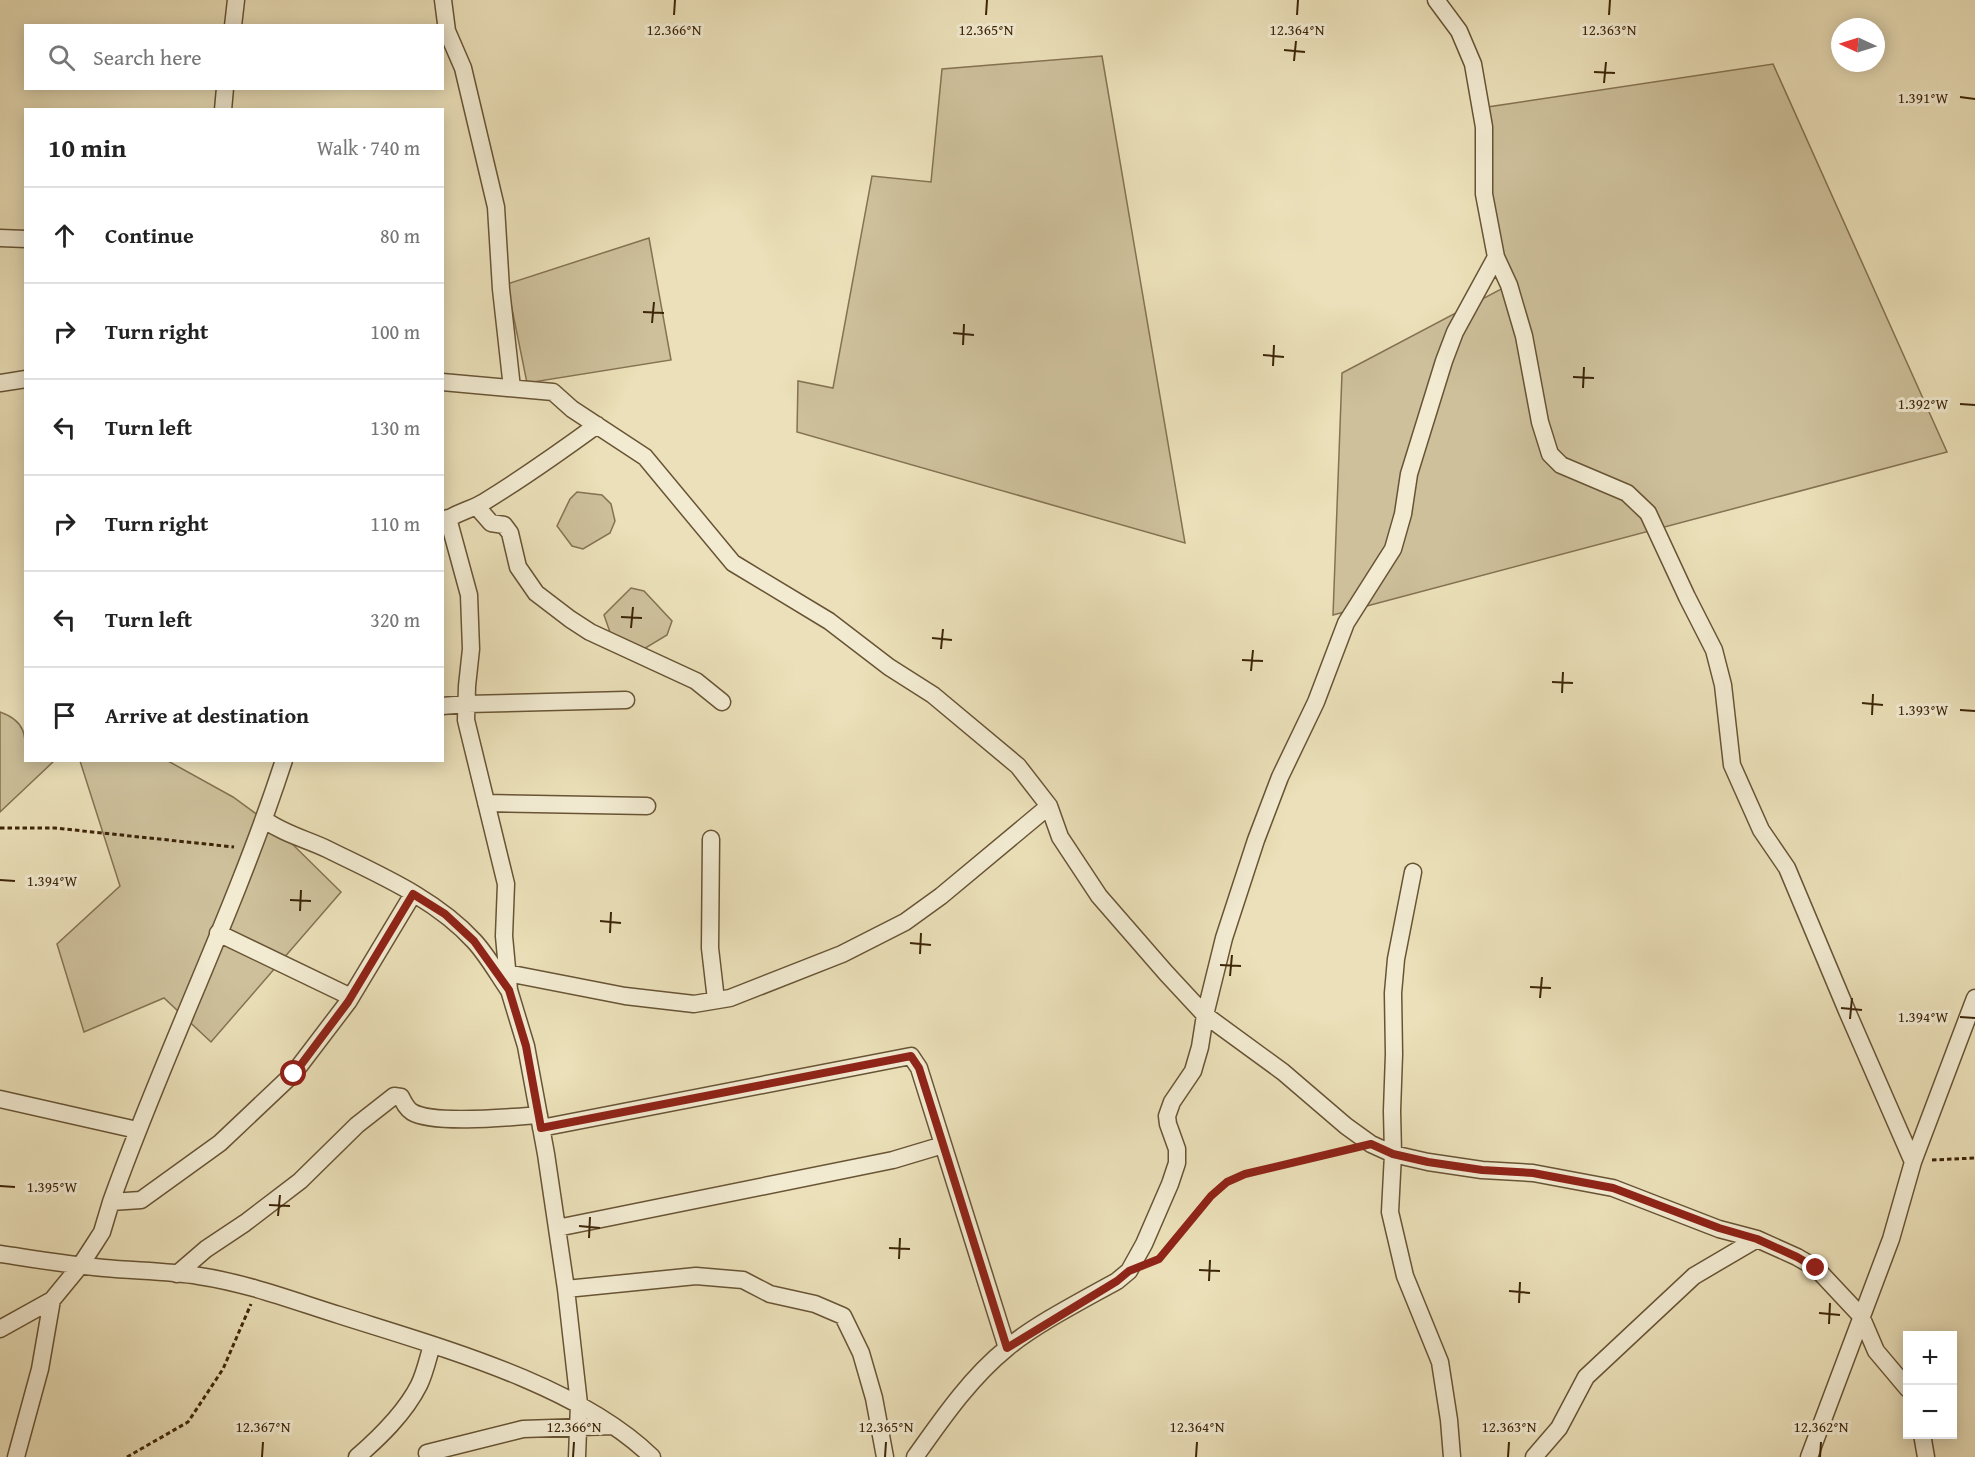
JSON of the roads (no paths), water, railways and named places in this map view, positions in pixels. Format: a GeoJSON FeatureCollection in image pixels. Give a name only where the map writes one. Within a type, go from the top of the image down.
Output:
{"type":"FeatureCollection","features":[{"type":"Feature","properties":{"kind":"street"},"geometry":{"type":"LineString","coordinates":[[233,24],[236,0]]}},
{"type":"Feature","properties":{"kind":"street"},"geometry":{"type":"LineString","coordinates":[[443,0],[447,31],[463,68],[496,207],[501,289],[512,388]]}},
{"type":"Feature","properties":{"kind":"street"},"geometry":{"type":"LineString","coordinates":[[1436,0],[1459,31],[1473,64],[1484,127],[1484,194],[1496,257],[1509,285],[1524,336],[1540,422],[1550,454],[1561,465],[1627,493],[1648,513],[1714,650],[1724,685],[1732,765],[1761,830],[1787,868],[1913,1162]]}},
{"type":"Feature","properties":{"kind":"street"},"geometry":{"type":"LineString","coordinates":[[223,108],[225,90]]}},
{"type":"Feature","properties":{"kind":"street"},"geometry":{"type":"LineString","coordinates":[[0,238],[24,239]]}},
{"type":"Feature","properties":{"kind":"street"},"geometry":{"type":"LineString","coordinates":[[915,1457],[976,1378],[1007,1348],[1117,1281],[1129,1271],[1144,1244],[1177,1163],[1177,1149],[1167,1116],[1172,1102],[1192,1071],[1200,1047],[1205,1015],[1237,896],[1280,777],[1316,702],[1346,623],[1393,549],[1403,514],[1409,474],[1451,342],[1496,257]]}},
{"type":"Feature","properties":{"kind":"street"},"geometry":{"type":"LineString","coordinates":[[0,383],[24,379]]}},
{"type":"Feature","properties":{"kind":"street"},"geometry":{"type":"LineString","coordinates":[[444,382],[553,392],[572,409],[645,458],[733,563],[829,621],[889,667],[933,695],[1018,766],[1049,806],[1060,837],[1100,896],[1205,1015],[1283,1072],[1346,1126],[1371,1144],[1393,1154],[1428,1162],[1482,1170],[1533,1173],[1613,1188],[1719,1228],[1757,1239],[1797,1257],[1816,1268],[1861,1316],[1876,1351],[1905,1385]]}},
{"type":"Feature","properties":{"kind":"street"},"geometry":{"type":"LineString","coordinates":[[577,1457],[579,1404],[566,1289],[526,1046],[509,990],[504,936],[506,884],[466,720],[471,649],[469,595],[446,520],[477,507],[532,472],[597,425]]}},
{"type":"Feature","properties":{"kind":"street"},"geometry":{"type":"LineString","coordinates":[[477,507],[491,523],[504,525],[510,533],[518,567],[536,593],[570,620],[590,632],[696,681],[722,702]]}},
{"type":"Feature","properties":{"kind":"street"},"geometry":{"type":"LineString","coordinates":[[444,706],[626,700]]}},
{"type":"Feature","properties":{"kind":"street"},"geometry":{"type":"LineString","coordinates":[[0,1329],[52,1300],[80,1266],[102,1232],[137,1130],[265,820],[283,762]]}},
{"type":"Feature","properties":{"kind":"street"},"geometry":{"type":"LineString","coordinates":[[486,803],[647,806]]}},
{"type":"Feature","properties":{"kind":"street"},"geometry":{"type":"LineString","coordinates":[[507,973],[625,996],[694,1004],[730,998],[842,954],[905,922],[941,896],[1049,806]]}},
{"type":"Feature","properties":{"kind":"street"},"geometry":{"type":"LineString","coordinates":[[265,820],[277,829],[324,848],[413,894],[445,914],[474,941],[509,990]]}},
{"type":"Feature","properties":{"kind":"street"},"geometry":{"type":"LineString","coordinates":[[711,839],[710,948],[716,1000]]}},
{"type":"Feature","properties":{"kind":"street"},"geometry":{"type":"LineString","coordinates":[[1413,872],[1396,959],[1393,993],[1393,1154],[1390,1212],[1405,1276],[1440,1362],[1452,1457]]}},
{"type":"Feature","properties":{"kind":"street"},"geometry":{"type":"LineString","coordinates":[[111,1202],[141,1200],[220,1143],[294,1074],[323,1038],[351,997],[413,894]]}},
{"type":"Feature","properties":{"kind":"street"},"geometry":{"type":"LineString","coordinates":[[218,933],[351,997]]}},
{"type":"Feature","properties":{"kind":"street"},"geometry":{"type":"LineString","coordinates":[[1809,1457],[1891,1239],[1913,1162],[1975,998]]}},
{"type":"Feature","properties":{"kind":"street"},"geometry":{"type":"LineString","coordinates":[[177,1274],[206,1249],[300,1181],[357,1125],[394,1096],[401,1097],[409,1110],[421,1116],[540,1121],[911,1056],[919,1068],[1007,1348]]}},
{"type":"Feature","properties":{"kind":"street"},"geometry":{"type":"LineString","coordinates":[[0,1099],[137,1130]]}},
{"type":"Feature","properties":{"kind":"street"},"geometry":{"type":"LineString","coordinates":[[557,1228],[893,1160],[943,1146]]}},
{"type":"Feature","properties":{"kind":"street"},"geometry":{"type":"LineString","coordinates":[[1534,1457],[1559,1428],[1586,1377],[1694,1276],[1757,1239]]}},
{"type":"Feature","properties":{"kind":"street"},"geometry":{"type":"LineString","coordinates":[[0,1254],[80,1266],[201,1276],[257,1290],[432,1345],[515,1376],[579,1404],[636,1441],[652,1457]]}},
{"type":"Feature","properties":{"kind":"street"},"geometry":{"type":"LineString","coordinates":[[566,1289],[696,1276],[743,1280],[770,1294],[815,1304],[843,1316],[861,1353],[874,1398],[885,1457]]}},
{"type":"Feature","properties":{"kind":"street"},"geometry":{"type":"LineString","coordinates":[[16,1457],[40,1369],[52,1300]]}},
{"type":"Feature","properties":{"kind":"street"},"geometry":{"type":"LineString","coordinates":[[357,1457],[400,1413],[419,1385],[432,1345]]}},
{"type":"Feature","properties":{"kind":"street"},"geometry":{"type":"LineString","coordinates":[[427,1453],[524,1429],[613,1426]]}},
{"type":"Feature","properties":{"kind":"street"},"geometry":{"type":"LineString","coordinates":[[1923,1439],[1926,1457]]}}]}
